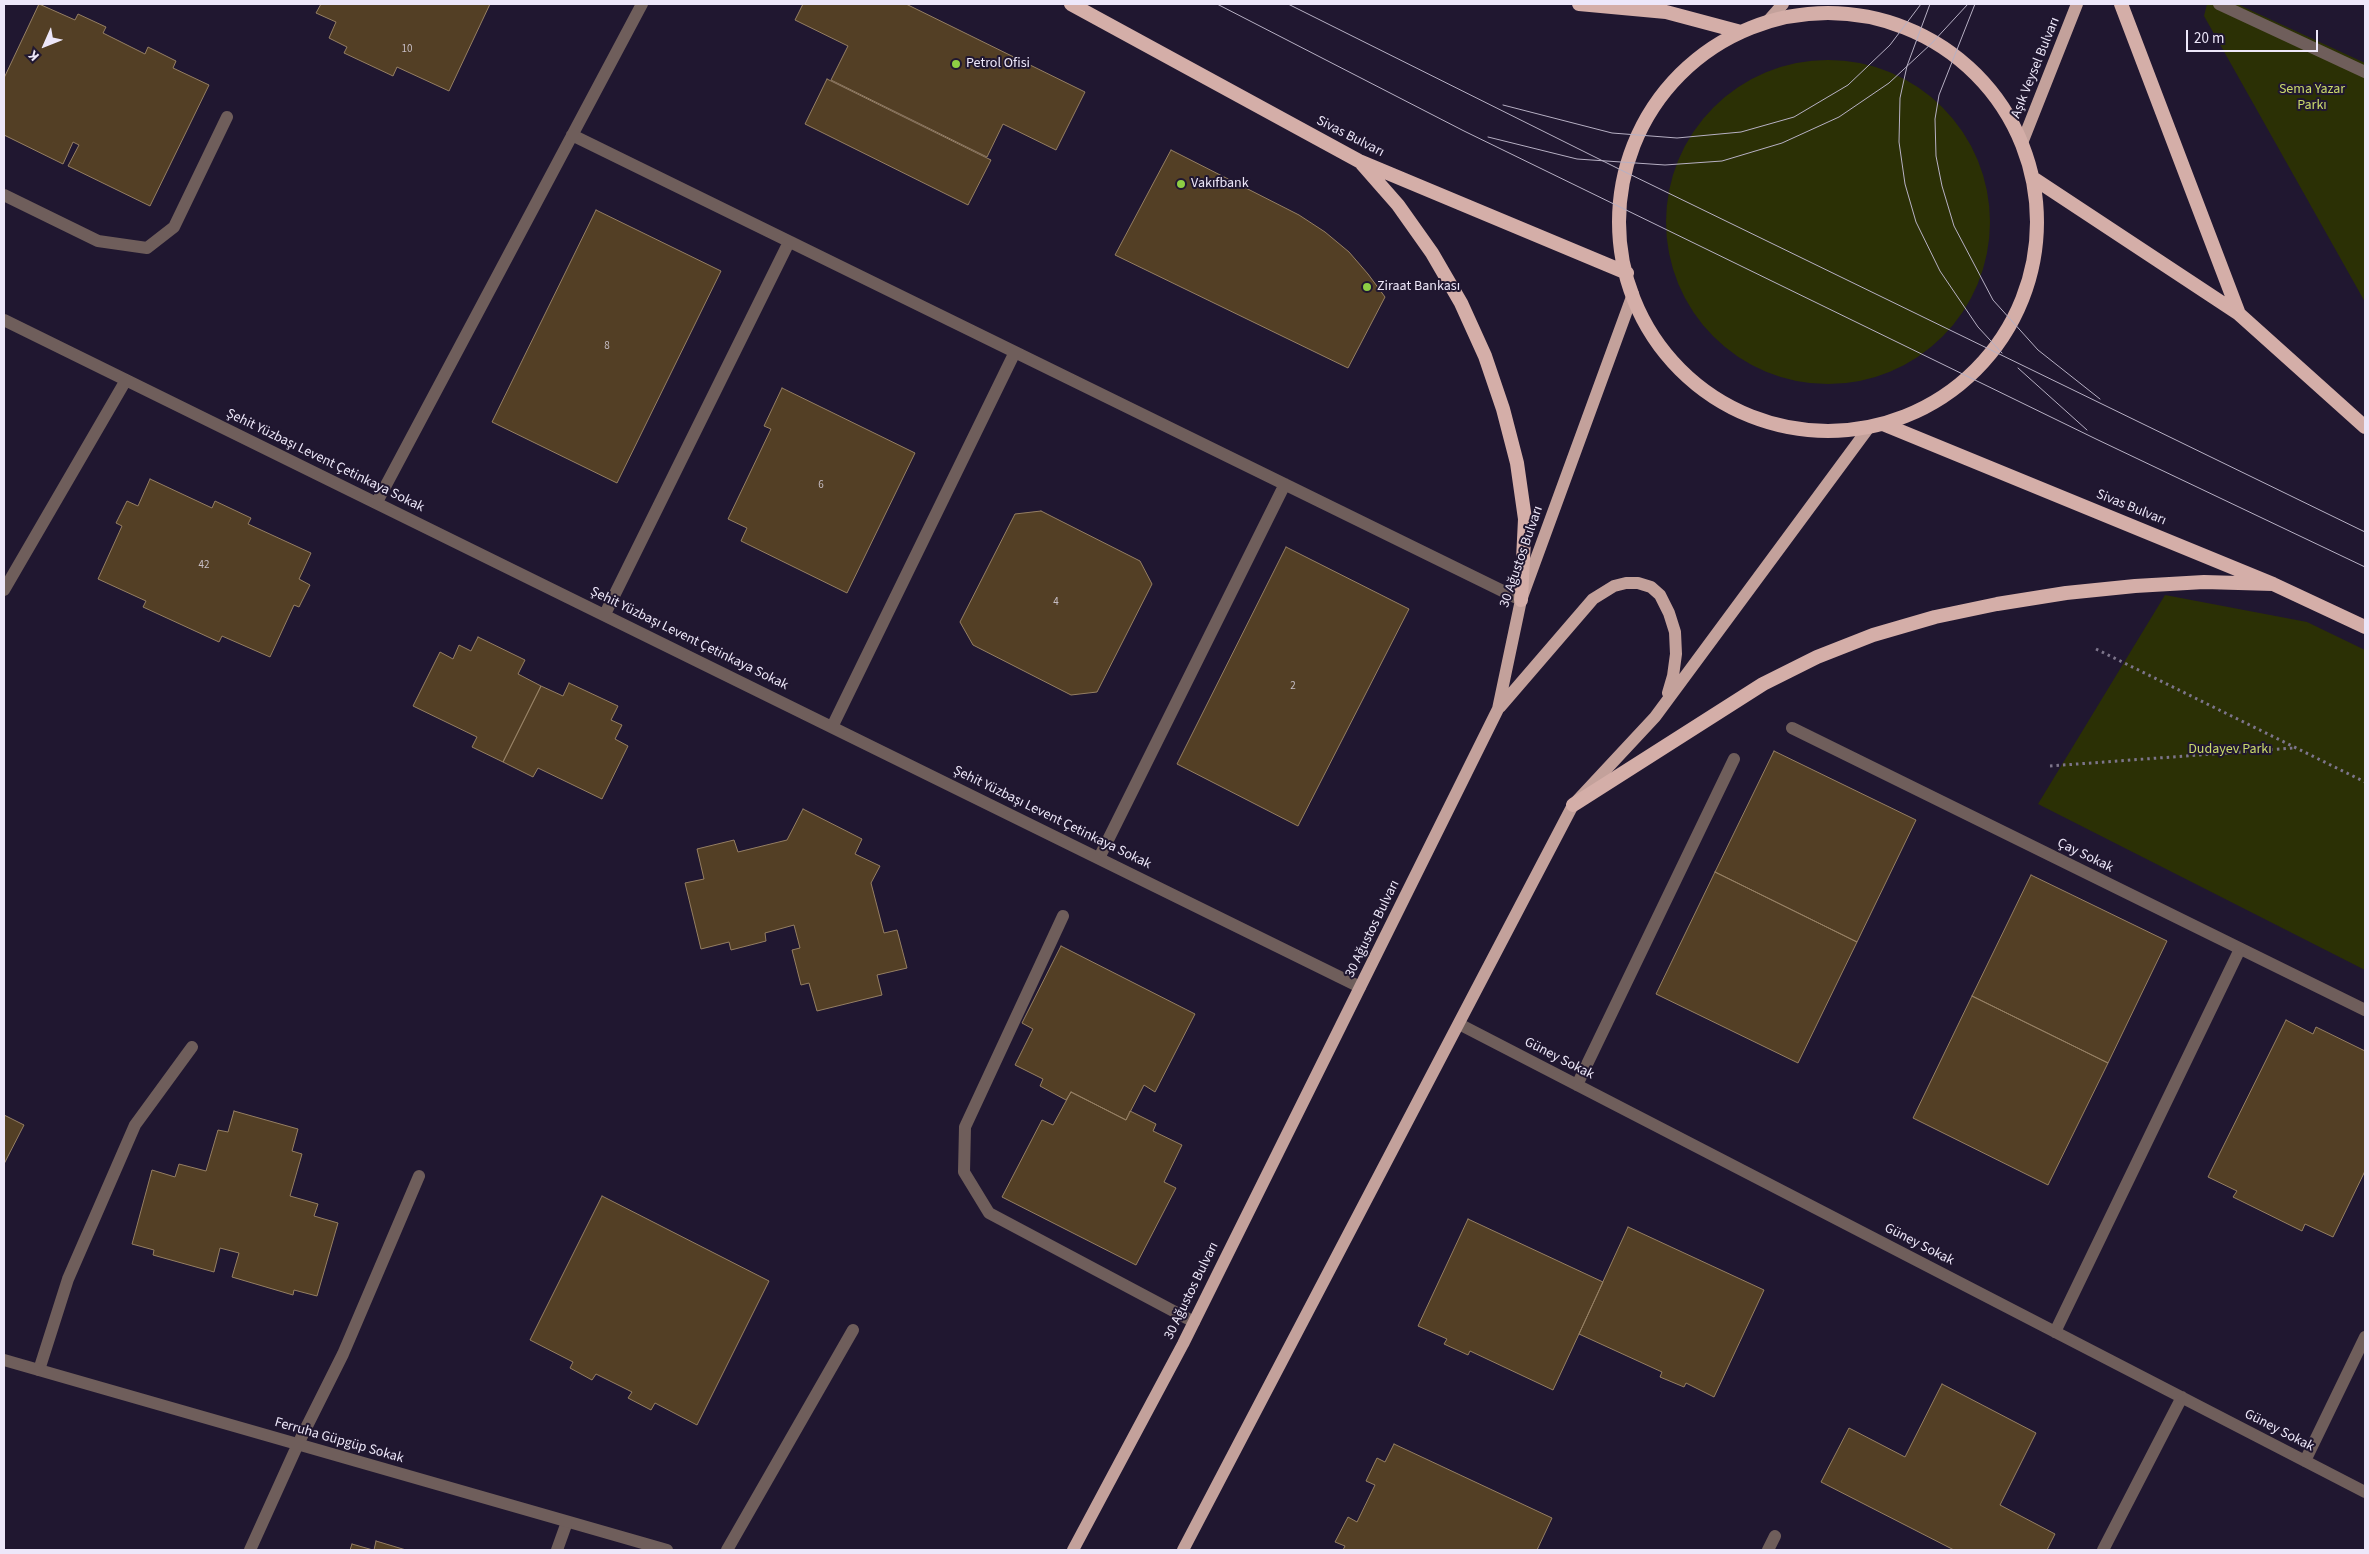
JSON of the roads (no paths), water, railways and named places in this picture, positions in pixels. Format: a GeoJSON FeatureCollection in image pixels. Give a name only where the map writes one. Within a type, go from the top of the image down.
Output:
{"type":"FeatureCollection","features":[{"type":"Feature","properties":{"kind":"highway","name":"Sivas Bulvarı"},"geometry":{"type":"LineString","coordinates":[[1071,4],[1359,162],[1627,273]]}},
{"type":"Feature","properties":{"kind":"highway"},"geometry":{"type":"LineString","coordinates":[[1579,4],[1666,12],[1741,32]]}},
{"type":"Feature","properties":{"kind":"highway"},"geometry":{"type":"LineString","coordinates":[[2121,4],[2239,314]]}},
{"type":"Feature","properties":{"kind":"highway"},"geometry":{"type":"LineString","coordinates":[[1844,13],[1888,22],[1941,47],[1980,79],[2004,109],[2022,143],[2033,178],[2037,213],[2036,250],[2028,285],[2010,326],[1996,347],[1974,372],[1947,394],[1917,412],[1877,425],[1848,430],[1813,431],[1775,424],[1738,411],[1705,391],[1676,365],[1652,334],[1633,294],[1623,262],[1618,205],[1619,176],[1630,145],[1653,106],[1676,78],[1703,54],[1741,32],[1768,21],[1806,14],[1844,13]]}},
{"type":"Feature","properties":{"kind":"highway"},"geometry":{"type":"LineString","coordinates":[[1359,162],[1398,205],[1432,252],[1461,303],[1485,356],[1503,409],[1517,463],[1525,519],[1521,600]]}},
{"type":"Feature","properties":{"kind":"highway"},"geometry":{"type":"LineString","coordinates":[[2033,178],[2239,314],[2365,427]]}},
{"type":"Feature","properties":{"kind":"highway","name":"Sivas Bulvarı"},"geometry":{"type":"LineString","coordinates":[[1877,425],[2273,584],[2365,627]]}},
{"type":"Feature","properties":{"kind":"highway"},"geometry":{"type":"LineString","coordinates":[[1573,805],[1763,684],[1817,656],[1873,635],[1935,617],[1997,604],[2066,593],[2135,586],[2194,583],[2273,584]]}},
{"type":"Feature","properties":{"kind":"main road"},"geometry":{"type":"LineString","coordinates":[[1768,21],[1783,4]]}},
{"type":"Feature","properties":{"kind":"main road","name":"Aşık Veysel Bulvarı"},"geometry":{"type":"LineString","coordinates":[[2022,143],[2077,4]]}},
{"type":"Feature","properties":{"kind":"main road","name":"30 Ağustos Bulvarı"},"geometry":{"type":"LineString","coordinates":[[1073,1550],[1194,1322],[1498,709],[1521,600],[1633,294]]}},
{"type":"Feature","properties":{"kind":"main road"},"geometry":{"type":"LineString","coordinates":[[1183,1550],[1573,805],[1655,717],[1877,425]]}},
{"type":"Feature","properties":{"kind":"main road"},"geometry":{"type":"LineString","coordinates":[[1498,709],[1593,599],[1614,586],[1638,583],[1650,587],[1660,595],[1669,613],[1675,632],[1676,654],[1673,676],[1666,698],[1655,717]]}},
{"type":"Feature","properties":{"kind":"street"},"geometry":{"type":"LineString","coordinates":[[377,502],[642,4]]}},
{"type":"Feature","properties":{"kind":"street"},"geometry":{"type":"LineString","coordinates":[[2219,4],[2365,72]]}},
{"type":"Feature","properties":{"kind":"street"},"geometry":{"type":"LineString","coordinates":[[4,194],[98,241],[148,248],[174,228],[227,117]]}},
{"type":"Feature","properties":{"kind":"street"},"geometry":{"type":"LineString","coordinates":[[572,135],[1521,600]]}},
{"type":"Feature","properties":{"kind":"street"},"geometry":{"type":"LineString","coordinates":[[605,614],[789,242]]}},
{"type":"Feature","properties":{"kind":"street","name":"Şehit Yüzbaşı Levent Çetinkaya Sokak"},"geometry":{"type":"LineString","coordinates":[[4,320],[1360,987]]}},
{"type":"Feature","properties":{"kind":"street"},"geometry":{"type":"LineString","coordinates":[[832,727],[1015,352]]}},
{"type":"Feature","properties":{"kind":"street"},"geometry":{"type":"LineString","coordinates":[[4,590],[126,380]]}},
{"type":"Feature","properties":{"kind":"street"},"geometry":{"type":"LineString","coordinates":[[1099,858],[1285,484]]}},
{"type":"Feature","properties":{"kind":"street","name":"Çay Sokak"},"geometry":{"type":"LineString","coordinates":[[1792,728],[2365,1010]]}},
{"type":"Feature","properties":{"kind":"street"},"geometry":{"type":"LineString","coordinates":[[1577,1085],[1734,759]]}},
{"type":"Feature","properties":{"kind":"street"},"geometry":{"type":"LineString","coordinates":[[1063,916],[965,1127],[964,1172],[989,1213],[1194,1322]]}},
{"type":"Feature","properties":{"kind":"street"},"geometry":{"type":"LineString","coordinates":[[2056,1332],[2240,949]]}},
{"type":"Feature","properties":{"kind":"street","name":"Güney Sokak"},"geometry":{"type":"LineString","coordinates":[[1459,1024],[2365,1492]]}},
{"type":"Feature","properties":{"kind":"street"},"geometry":{"type":"LineString","coordinates":[[39,1370],[68,1279],[135,1125],[192,1047]]}},
{"type":"Feature","properties":{"kind":"street"},"geometry":{"type":"LineString","coordinates":[[250,1550],[298,1444],[343,1354],[419,1176]]}},
{"type":"Feature","properties":{"kind":"street"},"geometry":{"type":"LineString","coordinates":[[728,1550],[853,1330]]}},
{"type":"Feature","properties":{"kind":"street"},"geometry":{"type":"LineString","coordinates":[[2305,1461],[2365,1337]]}},
{"type":"Feature","properties":{"kind":"street","name":"Ferruha Güpgüp Sokak"},"geometry":{"type":"LineString","coordinates":[[4,1360],[667,1550]]}},
{"type":"Feature","properties":{"kind":"street"},"geometry":{"type":"LineString","coordinates":[[2102,1550],[2182,1397]]}},
{"type":"Feature","properties":{"kind":"street"},"geometry":{"type":"LineString","coordinates":[[557,1550],[567,1522]]}},
{"type":"Feature","properties":{"kind":"street"},"geometry":{"type":"LineString","coordinates":[[1768,1550],[1775,1536]]}},
{"type":"Feature","properties":{"kind":"tram line"},"geometry":{"type":"LineString","coordinates":[[1217,4],[1464,131],[2096,439],[2365,567]]}},
{"type":"Feature","properties":{"kind":"tram line"},"geometry":{"type":"LineString","coordinates":[[1288,4],[1621,170],[2365,532]]}},
{"type":"Feature","properties":{"kind":"tram line"},"geometry":{"type":"LineString","coordinates":[[1503,105],[1612,133],[1677,138],[1741,132],[1794,117],[1848,85],[1890,45],[1921,4]]}},
{"type":"Feature","properties":{"kind":"tram line"},"geometry":{"type":"LineString","coordinates":[[1930,4],[1907,66],[1900,98],[1899,142],[1905,184],[1916,222],[1940,271],[1978,327],[2002,353]]}},
{"type":"Feature","properties":{"kind":"tram line"},"geometry":{"type":"LineString","coordinates":[[1488,137],[1577,159],[1665,165],[1722,161],[1782,143],[1839,117],[1889,83],[1932,43],[1968,4]]}},
{"type":"Feature","properties":{"kind":"tram line"},"geometry":{"type":"LineString","coordinates":[[1975,4],[1939,95],[1935,119],[1936,156],[1942,186],[1954,226],[1993,300],[2038,350],[2100,399]]}},
{"type":"Feature","properties":{"kind":"tram line"},"geometry":{"type":"LineString","coordinates":[[2018,368],[2087,430]]}},
{"type":"Feature","properties":{"kind":"place","name":"Petrol Ofisi"},"geometry":{"type":"Point","coordinates":[956,64]}},
{"type":"Feature","properties":{"kind":"place","name":"Vakıfbank"},"geometry":{"type":"Point","coordinates":[1181,184]}},
{"type":"Feature","properties":{"kind":"place","name":"Ziraat Bankası"},"geometry":{"type":"Point","coordinates":[1367,287]}},
{"type":"Feature","properties":{"kind":"park label","name":"Sema Yazar Parkı"},"geometry":{"type":"Point","coordinates":[2312,98]}},
{"type":"Feature","properties":{"kind":"park label","name":"Dudayev Parkı"},"geometry":{"type":"Point","coordinates":[2230,750]}}]}
